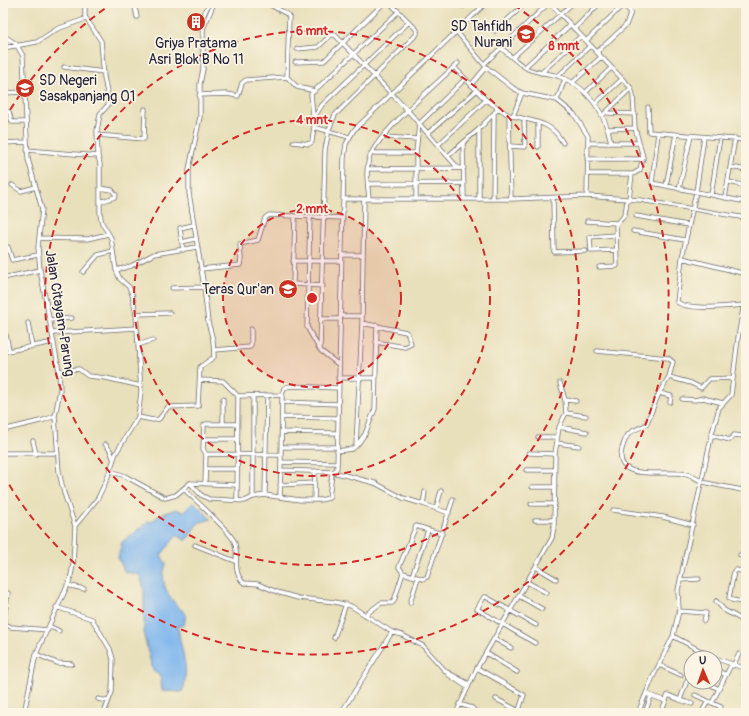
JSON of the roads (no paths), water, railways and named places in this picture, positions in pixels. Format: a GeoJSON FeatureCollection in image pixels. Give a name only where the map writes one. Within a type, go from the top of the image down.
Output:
{"type":"FeatureCollection","features":[{"type":"Feature","properties":{"kind":"street"},"geometry":{"type":"LineString","coordinates":[[75,526],[98,498],[111,471],[113,459],[138,417],[141,386],[136,314],[130,289],[120,279],[116,270],[111,238],[101,220],[100,164],[97,135],[100,114],[107,106],[108,101],[101,41],[86,18],[86,3]]}},
{"type":"Feature","properties":{"kind":"street"},"geometry":{"type":"LineString","coordinates":[[134,3],[137,17]]}},
{"type":"Feature","properties":{"kind":"street"},"geometry":{"type":"LineString","coordinates":[[198,29],[209,3]]}},
{"type":"Feature","properties":{"kind":"street"},"geometry":{"type":"LineString","coordinates":[[138,417],[156,420],[161,418],[168,407],[198,406],[200,367],[213,359],[215,350],[208,322],[189,193],[189,169],[199,122],[199,95],[203,69],[203,29],[214,3]]}},
{"type":"Feature","properties":{"kind":"street"},"geometry":{"type":"LineString","coordinates":[[267,3],[289,17],[286,77]]}},
{"type":"Feature","properties":{"kind":"street"},"geometry":{"type":"LineString","coordinates":[[295,62],[324,61],[384,3]]}},
{"type":"Feature","properties":{"kind":"street"},"geometry":{"type":"LineString","coordinates":[[320,350],[325,217],[325,150],[329,129],[336,115],[376,77],[417,34],[417,30],[390,3]]}},
{"type":"Feature","properties":{"kind":"street"},"geometry":{"type":"LineString","coordinates":[[190,483],[207,498],[237,499],[245,501],[253,497],[266,495],[314,500],[326,500],[330,497],[331,479],[333,472],[337,468],[338,378],[345,150],[349,137],[354,130],[486,3]]}},
{"type":"Feature","properties":{"kind":"street"},"geometry":{"type":"LineString","coordinates":[[495,31],[526,3]]}},
{"type":"Feature","properties":{"kind":"street"},"geometry":{"type":"LineString","coordinates":[[471,85],[485,65],[501,48],[549,3],[631,88],[633,95],[635,128],[638,143],[642,150],[643,159],[638,172],[632,174],[588,174]]}},
{"type":"Feature","properties":{"kind":"street"},"geometry":{"type":"LineString","coordinates":[[513,57],[573,3]]}},
{"type":"Feature","properties":{"kind":"street"},"geometry":{"type":"LineString","coordinates":[[574,29],[600,3]]}},
{"type":"Feature","properties":{"kind":"street"},"geometry":{"type":"LineString","coordinates":[[586,41],[622,4],[631,12],[626,25],[597,52]]}},
{"type":"Feature","properties":{"kind":"street"},"geometry":{"type":"LineString","coordinates":[[293,142],[311,143],[314,127],[310,97],[398,12]]}},
{"type":"Feature","properties":{"kind":"street"},"geometry":{"type":"LineString","coordinates":[[3,48],[40,41],[57,28],[86,18]]}},
{"type":"Feature","properties":{"kind":"street"},"geometry":{"type":"LineString","coordinates":[[312,121],[322,105],[409,22]]}},
{"type":"Feature","properties":{"kind":"street"},"geometry":{"type":"LineString","coordinates":[[525,67],[570,25]]}},
{"type":"Feature","properties":{"kind":"street"},"geometry":{"type":"LineString","coordinates":[[456,31],[485,65],[522,93],[557,100],[570,108],[580,121],[588,136],[587,196]]}},
{"type":"Feature","properties":{"kind":"street"},"geometry":{"type":"LineString","coordinates":[[297,49],[318,47],[333,34],[344,43],[409,110],[419,124],[458,168]]}},
{"type":"Feature","properties":{"kind":"street"},"geometry":{"type":"LineString","coordinates":[[3,35],[18,46]]}},
{"type":"Feature","properties":{"kind":"street"},"geometry":{"type":"LineString","coordinates":[[541,73],[581,36]]}},
{"type":"Feature","properties":{"kind":"street","name":"Jalan Citayam-Parung"},"geometry":{"type":"LineString","coordinates":[[18,46],[22,56],[28,163],[42,209],[38,255],[59,371],[60,390],[55,416],[60,481],[75,526],[73,565],[67,585],[56,607],[49,628],[36,654],[24,713]]}},
{"type":"Feature","properties":{"kind":"street"},"geometry":{"type":"LineString","coordinates":[[558,76],[590,46]]}},
{"type":"Feature","properties":{"kind":"street"},"geometry":{"type":"LineString","coordinates":[[501,48],[525,67],[565,79],[585,93],[595,104],[602,116],[608,129],[611,143]]}},
{"type":"Feature","properties":{"kind":"street"},"geometry":{"type":"LineString","coordinates":[[572,83],[600,57]]}},
{"type":"Feature","properties":{"kind":"street"},"geometry":{"type":"LineString","coordinates":[[369,199],[367,169],[371,153],[383,137],[409,110],[458,63]]}},
{"type":"Feature","properties":{"kind":"street"},"geometry":{"type":"LineString","coordinates":[[64,67],[104,72]]}},
{"type":"Feature","properties":{"kind":"street"},"geometry":{"type":"LineString","coordinates":[[454,67],[476,91],[498,109],[511,115],[553,128],[564,143]]}},
{"type":"Feature","properties":{"kind":"street"},"geometry":{"type":"LineString","coordinates":[[585,93],[612,68]]}},
{"type":"Feature","properties":{"kind":"street"},"geometry":{"type":"LineString","coordinates":[[199,95],[227,94],[238,96],[242,84],[246,80],[286,77],[297,87],[315,91]]}},
{"type":"Feature","properties":{"kind":"street"},"geometry":{"type":"LineString","coordinates":[[416,199],[416,153],[419,124],[465,79]]}},
{"type":"Feature","properties":{"kind":"street"},"geometry":{"type":"LineString","coordinates":[[557,100],[565,79]]}},
{"type":"Feature","properties":{"kind":"street"},"geometry":{"type":"LineString","coordinates":[[595,104],[622,79]]}},
{"type":"Feature","properties":{"kind":"street"},"geometry":{"type":"LineString","coordinates":[[602,116],[608,113],[631,88]]}},
{"type":"Feature","properties":{"kind":"street"},"geometry":{"type":"LineString","coordinates":[[428,133],[476,91]]}},
{"type":"Feature","properties":{"kind":"street"},"geometry":{"type":"LineString","coordinates":[[3,93],[24,92]]}},
{"type":"Feature","properties":{"kind":"street"},"geometry":{"type":"LineString","coordinates":[[511,199],[511,115],[522,93]]}},
{"type":"Feature","properties":{"kind":"street"},"geometry":{"type":"LineString","coordinates":[[438,145],[486,100]]}},
{"type":"Feature","properties":{"kind":"street"},"geometry":{"type":"LineString","coordinates":[[648,107],[648,132],[746,140]]}},
{"type":"Feature","properties":{"kind":"street"},"geometry":{"type":"LineString","coordinates":[[97,135],[144,139],[145,109]]}},
{"type":"Feature","properties":{"kind":"street"},"geometry":{"type":"LineString","coordinates":[[448,156],[494,115],[498,109]]}},
{"type":"Feature","properties":{"kind":"street"},"geometry":{"type":"LineString","coordinates":[[3,110],[9,112],[12,122],[25,122]]}},
{"type":"Feature","properties":{"kind":"street"},"geometry":{"type":"LineString","coordinates":[[608,113],[635,114]]}},
{"type":"Feature","properties":{"kind":"street"},"geometry":{"type":"LineString","coordinates":[[493,199],[494,115]]}},
{"type":"Feature","properties":{"kind":"street"},"geometry":{"type":"LineString","coordinates":[[510,146],[525,147],[524,119]]}},
{"type":"Feature","properties":{"kind":"street"},"geometry":{"type":"LineString","coordinates":[[538,123],[538,147]]}},
{"type":"Feature","properties":{"kind":"street"},"geometry":{"type":"LineString","coordinates":[[314,127],[349,137]]}},
{"type":"Feature","properties":{"kind":"street"},"geometry":{"type":"LineString","coordinates":[[608,129],[635,128]]}},
{"type":"Feature","properties":{"kind":"street"},"geometry":{"type":"LineString","coordinates":[[479,129],[479,199]]}},
{"type":"Feature","properties":{"kind":"street"},"geometry":{"type":"LineString","coordinates":[[658,133],[652,183],[746,202]]}},
{"type":"Feature","properties":{"kind":"street"},"geometry":{"type":"LineString","coordinates":[[666,186],[676,134]]}},
{"type":"Feature","properties":{"kind":"street"},"geometry":{"type":"LineString","coordinates":[[679,189],[690,136]]}},
{"type":"Feature","properties":{"kind":"street"},"geometry":{"type":"LineString","coordinates":[[383,137],[417,139]]}},
{"type":"Feature","properties":{"kind":"street"},"geometry":{"type":"LineString","coordinates":[[638,713],[673,636],[679,611],[678,590],[701,481],[711,435],[719,408],[730,397],[745,303],[690,306],[682,305],[677,302],[682,258],[696,192],[704,137]]}},
{"type":"Feature","properties":{"kind":"street"},"geometry":{"type":"LineString","coordinates":[[711,195],[720,138]]}},
{"type":"Feature","properties":{"kind":"street"},"geometry":{"type":"LineString","coordinates":[[725,198],[729,182],[735,138]]}},
{"type":"Feature","properties":{"kind":"street"},"geometry":{"type":"LineString","coordinates":[[3,143],[26,142]]}},
{"type":"Feature","properties":{"kind":"street"},"geometry":{"type":"LineString","coordinates":[[588,143],[638,143]]}},
{"type":"Feature","properties":{"kind":"street"},"geometry":{"type":"LineString","coordinates":[[463,144],[464,198]]}},
{"type":"Feature","properties":{"kind":"street"},"geometry":{"type":"LineString","coordinates":[[27,150],[98,156]]}},
{"type":"Feature","properties":{"kind":"street"},"geometry":{"type":"LineString","coordinates":[[371,153],[416,153]]}},
{"type":"Feature","properties":{"kind":"street"},"geometry":{"type":"LineString","coordinates":[[587,159],[643,159]]}},
{"type":"Feature","properties":{"kind":"street"},"geometry":{"type":"LineString","coordinates":[[731,167],[746,170]]}},
{"type":"Feature","properties":{"kind":"street"},"geometry":{"type":"LineString","coordinates":[[367,169],[464,168]]}},
{"type":"Feature","properties":{"kind":"street"},"geometry":{"type":"LineString","coordinates":[[588,221],[616,223],[622,220],[629,199],[632,174]]}},
{"type":"Feature","properties":{"kind":"street"},"geometry":{"type":"LineString","coordinates":[[729,182],[746,186]]}},
{"type":"Feature","properties":{"kind":"street"},"geometry":{"type":"LineString","coordinates":[[368,184],[464,184]]}},
{"type":"Feature","properties":{"kind":"street"},"geometry":{"type":"LineString","coordinates":[[12,185],[21,191],[36,187]]}},
{"type":"Feature","properties":{"kind":"street"},"geometry":{"type":"LineString","coordinates":[[100,188],[112,190],[116,195],[115,197],[100,202]]}},
{"type":"Feature","properties":{"kind":"street"},"geometry":{"type":"LineString","coordinates":[[344,199],[511,199],[587,196],[640,200],[746,218]]}},
{"type":"Feature","properties":{"kind":"street"},"geometry":{"type":"LineString","coordinates":[[553,198],[554,252],[586,251]]}},
{"type":"Feature","properties":{"kind":"street"},"geometry":{"type":"LineString","coordinates":[[356,446],[362,323],[364,199]]}},
{"type":"Feature","properties":{"kind":"street"},"geometry":{"type":"LineString","coordinates":[[201,269],[238,266],[241,259],[240,244],[258,240],[267,216],[343,218]]}},
{"type":"Feature","properties":{"kind":"street"},"geometry":{"type":"LineString","coordinates":[[636,216],[688,226]]}},
{"type":"Feature","properties":{"kind":"street"},"geometry":{"type":"LineString","coordinates":[[295,217],[293,284],[323,286]]}},
{"type":"Feature","properties":{"kind":"street"},"geometry":{"type":"LineString","coordinates":[[310,217],[307,327],[320,350],[339,365]]}},
{"type":"Feature","properties":{"kind":"street"},"geometry":{"type":"LineString","coordinates":[[599,267],[617,266],[615,235],[616,223]]}},
{"type":"Feature","properties":{"kind":"street"},"geometry":{"type":"LineString","coordinates":[[183,250],[181,227],[193,225]]}},
{"type":"Feature","properties":{"kind":"street"},"geometry":{"type":"LineString","coordinates":[[633,232],[685,240]]}},
{"type":"Feature","properties":{"kind":"street"},"geometry":{"type":"LineString","coordinates":[[39,238],[87,239],[108,234]]}},
{"type":"Feature","properties":{"kind":"street"},"geometry":{"type":"LineString","coordinates":[[615,235],[590,237],[591,251],[617,250]]}},
{"type":"Feature","properties":{"kind":"street"},"geometry":{"type":"LineString","coordinates":[[182,242],[195,239]]}},
{"type":"Feature","properties":{"kind":"street"},"geometry":{"type":"LineString","coordinates":[[3,246],[8,247],[12,260],[38,255]]}},
{"type":"Feature","properties":{"kind":"street"},"geometry":{"type":"LineString","coordinates":[[116,270],[131,266],[154,254],[197,247]]}},
{"type":"Feature","properties":{"kind":"street"},"geometry":{"type":"LineString","coordinates":[[83,272],[98,255],[113,251]]}},
{"type":"Feature","properties":{"kind":"street"},"geometry":{"type":"LineString","coordinates":[[342,255],[363,255]]}},
{"type":"Feature","properties":{"kind":"street"},"geometry":{"type":"LineString","coordinates":[[682,258],[746,274]]}},
{"type":"Feature","properties":{"kind":"street"},"geometry":{"type":"LineString","coordinates":[[293,261],[341,261]]}},
{"type":"Feature","properties":{"kind":"street"},"geometry":{"type":"LineString","coordinates":[[3,278],[40,270]]}},
{"type":"Feature","properties":{"kind":"street"},"geometry":{"type":"LineString","coordinates":[[172,288],[204,287]]}},
{"type":"Feature","properties":{"kind":"street"},"geometry":{"type":"LineString","coordinates":[[136,314],[170,313]]}},
{"type":"Feature","properties":{"kind":"street"},"geometry":{"type":"LineString","coordinates":[[322,319],[362,316]]}},
{"type":"Feature","properties":{"kind":"street"},"geometry":{"type":"LineString","coordinates":[[50,320],[72,318]]}},
{"type":"Feature","properties":{"kind":"street"},"geometry":{"type":"LineString","coordinates":[[28,323],[32,346]]}},
{"type":"Feature","properties":{"kind":"street"},"geometry":{"type":"LineString","coordinates":[[362,323],[406,332],[411,344],[405,347],[376,342]]}},
{"type":"Feature","properties":{"kind":"street"},"geometry":{"type":"LineString","coordinates":[[282,446],[352,449],[356,446],[365,434],[373,417],[376,378],[377,325]]}},
{"type":"Feature","properties":{"kind":"street"},"geometry":{"type":"LineString","coordinates":[[53,333],[137,328]]}},
{"type":"Feature","properties":{"kind":"street"},"geometry":{"type":"LineString","coordinates":[[215,350],[250,347],[252,329]]}},
{"type":"Feature","properties":{"kind":"street"},"geometry":{"type":"LineString","coordinates":[[6,335],[10,350]]}},
{"type":"Feature","properties":{"kind":"street"},"geometry":{"type":"LineString","coordinates":[[138,345],[153,340]]}},
{"type":"Feature","properties":{"kind":"street"},"geometry":{"type":"LineString","coordinates":[[3,352],[54,342]]}},
{"type":"Feature","properties":{"kind":"street"},"geometry":{"type":"LineString","coordinates":[[597,351],[668,358],[673,362],[669,377],[659,393],[646,425],[627,434],[625,438],[620,457],[621,462],[629,470],[644,473],[678,472],[689,474],[701,481],[744,490],[746,484]]}},
{"type":"Feature","properties":{"kind":"street"},"geometry":{"type":"LineString","coordinates":[[59,371],[78,369],[88,376],[111,379],[141,386]]}},
{"type":"Feature","properties":{"kind":"street"},"geometry":{"type":"LineString","coordinates":[[669,377],[692,383],[701,388],[703,398]]}},
{"type":"Feature","properties":{"kind":"street"},"geometry":{"type":"LineString","coordinates":[[338,378],[376,378]]}},
{"type":"Feature","properties":{"kind":"street"},"geometry":{"type":"LineString","coordinates":[[701,388],[709,379],[732,378]]}},
{"type":"Feature","properties":{"kind":"street"},"geometry":{"type":"LineString","coordinates":[[200,380],[223,381],[238,396],[282,395]]}},
{"type":"Feature","properties":{"kind":"street"},"geometry":{"type":"LineString","coordinates":[[456,713],[477,668],[552,538],[555,504],[555,454],[559,427],[566,413],[566,400],[560,383]]}},
{"type":"Feature","properties":{"kind":"street"},"geometry":{"type":"LineString","coordinates":[[280,496],[282,395],[284,388],[290,386],[338,388]]}},
{"type":"Feature","properties":{"kind":"street"},"geometry":{"type":"LineString","coordinates":[[659,393],[671,396],[670,402]]}},
{"type":"Feature","properties":{"kind":"street"},"geometry":{"type":"LineString","coordinates":[[266,495],[265,454],[267,395]]}},
{"type":"Feature","properties":{"kind":"street"},"geometry":{"type":"LineString","coordinates":[[237,499],[236,469],[238,396]]}},
{"type":"Feature","properties":{"kind":"street"},"geometry":{"type":"LineString","coordinates":[[253,396],[253,497]]}},
{"type":"Feature","properties":{"kind":"street"},"geometry":{"type":"LineString","coordinates":[[682,399],[694,400],[703,398],[723,403]]}},
{"type":"Feature","properties":{"kind":"street"},"geometry":{"type":"LineString","coordinates":[[223,399],[223,423]]}},
{"type":"Feature","properties":{"kind":"street"},"geometry":{"type":"LineString","coordinates":[[566,400],[576,401]]}},
{"type":"Feature","properties":{"kind":"street"},"geometry":{"type":"LineString","coordinates":[[282,402],[338,404]]}},
{"type":"Feature","properties":{"kind":"street"},"geometry":{"type":"LineString","coordinates":[[566,413],[586,416]]}},
{"type":"Feature","properties":{"kind":"street"},"geometry":{"type":"LineString","coordinates":[[3,430],[55,416]]}},
{"type":"Feature","properties":{"kind":"street"},"geometry":{"type":"LineString","coordinates":[[282,417],[337,418]]}},
{"type":"Feature","properties":{"kind":"street"},"geometry":{"type":"LineString","coordinates":[[205,484],[206,454],[203,449],[204,424],[237,424]]}},
{"type":"Feature","properties":{"kind":"street"},"geometry":{"type":"LineString","coordinates":[[559,427],[587,432]]}},
{"type":"Feature","properties":{"kind":"street"},"geometry":{"type":"LineString","coordinates":[[282,432],[337,433]]}},
{"type":"Feature","properties":{"kind":"street"},"geometry":{"type":"LineString","coordinates":[[711,435],[728,440],[731,440],[734,435],[743,436]]}},
{"type":"Feature","properties":{"kind":"street"},"geometry":{"type":"LineString","coordinates":[[538,437],[557,438]]}},
{"type":"Feature","properties":{"kind":"street"},"geometry":{"type":"LineString","coordinates":[[204,439],[237,439]]}},
{"type":"Feature","properties":{"kind":"street"},"geometry":{"type":"LineString","coordinates":[[33,441],[36,454]]}},
{"type":"Feature","properties":{"kind":"street"},"geometry":{"type":"LineString","coordinates":[[557,443],[579,446]]}},
{"type":"Feature","properties":{"kind":"street"},"geometry":{"type":"LineString","coordinates":[[105,444],[111,452],[113,459]]}},
{"type":"Feature","properties":{"kind":"street"},"geometry":{"type":"LineString","coordinates":[[3,453],[58,453]]}},
{"type":"Feature","properties":{"kind":"street"},"geometry":{"type":"LineString","coordinates":[[529,453],[555,454]]}},
{"type":"Feature","properties":{"kind":"street"},"geometry":{"type":"LineString","coordinates":[[206,454],[281,455]]}},
{"type":"Feature","properties":{"kind":"street"},"geometry":{"type":"LineString","coordinates":[[281,462],[337,463]]}},
{"type":"Feature","properties":{"kind":"street"},"geometry":{"type":"LineString","coordinates":[[206,469],[236,469]]}},
{"type":"Feature","properties":{"kind":"street"},"geometry":{"type":"LineString","coordinates":[[281,470],[333,472],[375,483],[403,498],[449,513]]}},
{"type":"Feature","properties":{"kind":"street"},"geometry":{"type":"LineString","coordinates":[[526,470],[554,470]]}},
{"type":"Feature","properties":{"kind":"street"},"geometry":{"type":"LineString","coordinates":[[111,471],[125,476],[160,497],[172,498],[190,483],[236,485]]}},
{"type":"Feature","properties":{"kind":"street"},"geometry":{"type":"LineString","coordinates":[[314,500],[313,484],[315,471]]}},
{"type":"Feature","properties":{"kind":"street"},"geometry":{"type":"LineString","coordinates":[[280,485],[313,484]]}},
{"type":"Feature","properties":{"kind":"street"},"geometry":{"type":"LineString","coordinates":[[532,487],[555,487]]}},
{"type":"Feature","properties":{"kind":"street"},"geometry":{"type":"LineString","coordinates":[[184,489],[232,538],[235,545],[235,560],[239,576],[244,582],[258,584],[277,592],[298,598],[346,604],[392,632],[402,635],[423,646],[447,672],[468,686]]}},
{"type":"Feature","properties":{"kind":"street"},"geometry":{"type":"LineString","coordinates":[[423,504],[425,492]]}},
{"type":"Feature","properties":{"kind":"street"},"geometry":{"type":"LineString","coordinates":[[436,509],[441,492]]}},
{"type":"Feature","properties":{"kind":"street"},"geometry":{"type":"LineString","coordinates":[[442,534],[419,526],[414,528],[399,567],[403,573],[423,579],[427,577],[442,534],[449,513],[453,499]]}},
{"type":"Feature","properties":{"kind":"street"},"geometry":{"type":"LineString","coordinates":[[531,504],[555,504]]}},
{"type":"Feature","properties":{"kind":"street"},"geometry":{"type":"LineString","coordinates":[[613,510],[663,517],[693,524]]}},
{"type":"Feature","properties":{"kind":"street"},"geometry":{"type":"LineString","coordinates":[[535,520],[554,520]]}},
{"type":"Feature","properties":{"kind":"street"},"geometry":{"type":"LineString","coordinates":[[412,576],[428,530]]}},
{"type":"Feature","properties":{"kind":"street"},"geometry":{"type":"LineString","coordinates":[[195,546],[235,560]]}},
{"type":"Feature","properties":{"kind":"street"},"geometry":{"type":"LineString","coordinates":[[740,555],[746,556]]}},
{"type":"Feature","properties":{"kind":"street"},"geometry":{"type":"LineString","coordinates":[[536,567],[556,579]]}},
{"type":"Feature","properties":{"kind":"street"},"geometry":{"type":"LineString","coordinates":[[746,572],[734,571],[729,598],[732,600],[745,602],[746,586]]}},
{"type":"Feature","properties":{"kind":"street"},"geometry":{"type":"LineString","coordinates":[[365,615],[381,603],[392,603],[394,601],[403,573]]}},
{"type":"Feature","properties":{"kind":"street"},"geometry":{"type":"LineString","coordinates":[[410,603],[418,578]]}},
{"type":"Feature","properties":{"kind":"street"},"geometry":{"type":"LineString","coordinates":[[680,580],[699,579]]}},
{"type":"Feature","properties":{"kind":"street"},"geometry":{"type":"LineString","coordinates":[[527,582],[547,593]]}},
{"type":"Feature","properties":{"kind":"street"},"geometry":{"type":"LineString","coordinates":[[67,585],[84,589]]}},
{"type":"Feature","properties":{"kind":"street"},"geometry":{"type":"LineString","coordinates":[[8,593],[4,621],[5,624],[11,627],[49,628],[59,631]]}},
{"type":"Feature","properties":{"kind":"street"},"geometry":{"type":"LineString","coordinates":[[519,596],[542,609]]}},
{"type":"Feature","properties":{"kind":"street"},"geometry":{"type":"LineString","coordinates":[[535,643],[477,609],[485,597],[536,625]]}},
{"type":"Feature","properties":{"kind":"street"},"geometry":{"type":"LineString","coordinates":[[716,601],[724,610],[746,622]]}},
{"type":"Feature","properties":{"kind":"street"},"geometry":{"type":"LineString","coordinates":[[334,638],[346,604]]}},
{"type":"Feature","properties":{"kind":"street"},"geometry":{"type":"LineString","coordinates":[[56,607],[84,616],[96,624],[113,659],[112,687],[104,713]]}},
{"type":"Feature","properties":{"kind":"street"},"geometry":{"type":"LineString","coordinates":[[679,611],[706,613],[704,621]]}},
{"type":"Feature","properties":{"kind":"street"},"geometry":{"type":"LineString","coordinates":[[341,713],[392,632]]}},
{"type":"Feature","properties":{"kind":"street"},"geometry":{"type":"LineString","coordinates":[[673,636],[700,650]]}},
{"type":"Feature","properties":{"kind":"street"},"geometry":{"type":"LineString","coordinates":[[495,639],[511,648]]}},
{"type":"Feature","properties":{"kind":"street"},"geometry":{"type":"LineString","coordinates":[[486,653],[517,672]]}},
{"type":"Feature","properties":{"kind":"street"},"geometry":{"type":"LineString","coordinates":[[36,654],[58,663],[72,664]]}},
{"type":"Feature","properties":{"kind":"street"},"geometry":{"type":"LineString","coordinates":[[723,680],[740,654]]}},
{"type":"Feature","properties":{"kind":"street"},"geometry":{"type":"LineString","coordinates":[[723,661],[746,668]]}},
{"type":"Feature","properties":{"kind":"street"},"geometry":{"type":"LineString","coordinates":[[659,665],[681,675]]}},
{"type":"Feature","properties":{"kind":"street"},"geometry":{"type":"LineString","coordinates":[[477,668],[524,695],[518,712],[496,698]]}},
{"type":"Feature","properties":{"kind":"street"},"geometry":{"type":"LineString","coordinates":[[680,700],[684,690]]}},
{"type":"Feature","properties":{"kind":"street"},"geometry":{"type":"LineString","coordinates":[[703,710],[718,690]]}},
{"type":"Feature","properties":{"kind":"street"},"geometry":{"type":"LineString","coordinates":[[646,694],[666,701]]}},
{"type":"Feature","properties":{"kind":"street"},"geometry":{"type":"LineString","coordinates":[[673,713],[662,711],[668,695],[692,704]]}},
{"type":"Feature","properties":{"kind":"street"},"geometry":{"type":"LineString","coordinates":[[695,695],[721,706],[718,713]]}},
{"type":"Feature","properties":{"kind":"street"},"geometry":{"type":"LineString","coordinates":[[645,713],[651,696]]}},
{"type":"Feature","properties":{"kind":"street"},"geometry":{"type":"LineString","coordinates":[[98,699],[108,701]]}},
{"type":"Feature","properties":{"kind":"street"},"geometry":{"type":"LineString","coordinates":[[459,704],[472,708],[477,713]]}},
{"type":"Feature","properties":{"kind":"water"},"geometry":{"type":"Polygon","coordinates":[[[194,502],[211,519],[198,523],[186,541],[177,535],[161,555],[166,564],[164,579],[167,592],[186,614],[184,625],[178,626],[185,667],[182,692],[162,691],[160,676],[153,671],[144,636],[144,590],[140,575],[125,572],[118,558],[122,542],[149,521],[152,522],[159,515],[176,509],[183,512],[194,502]]]}},
{"type":"Feature","properties":{"kind":"place","name":"Griya Pratama Asri Blok B No 11"},"geometry":{"type":"Point","coordinates":[196,22]}},
{"type":"Feature","properties":{"kind":"place","name":"SD Tahfidh Nurani"},"geometry":{"type":"Point","coordinates":[526,34]}},
{"type":"Feature","properties":{"kind":"place","name":"SD Negeri Sasakpanjang 01"},"geometry":{"type":"Point","coordinates":[25,88]}},
{"type":"Feature","properties":{"kind":"place","name":"Teras Qur'an"},"geometry":{"type":"Point","coordinates":[288,289]}}]}
